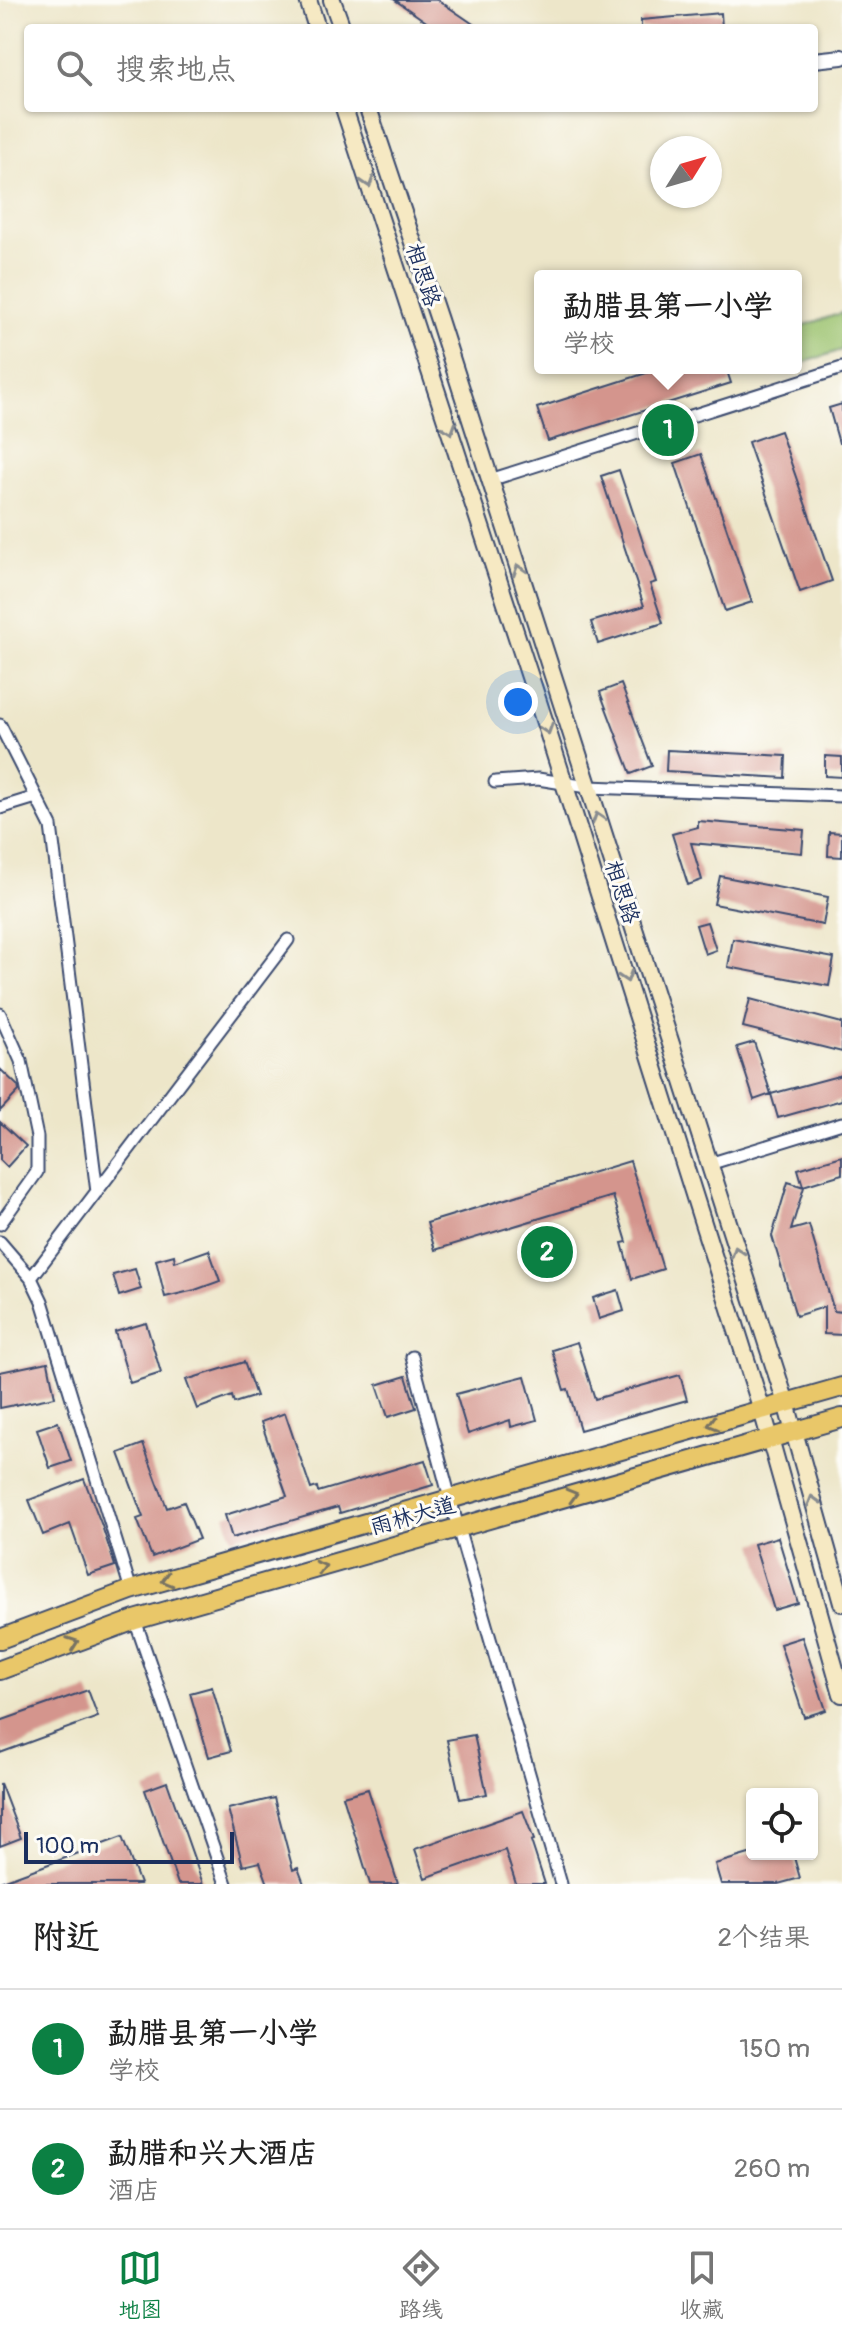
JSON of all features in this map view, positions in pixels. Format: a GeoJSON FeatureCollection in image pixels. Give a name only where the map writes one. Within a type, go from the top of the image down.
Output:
{"type":"FeatureCollection","features":[{"type":"Feature","properties":{"kind":"highway","name":"雨林大道"},"geometry":{"type":"LineString","coordinates":[[0,1639],[131,1590],[842,1387]]}},
{"type":"Feature","properties":{"kind":"highway","name":"雨林大道"},"geometry":{"type":"LineString","coordinates":[[0,1670],[135,1620],[842,1418]]}},
{"type":"Feature","properties":{"kind":"highway"},"geometry":{"type":"LineString","coordinates":[[208,1568],[218,1596]]}},
{"type":"Feature","properties":{"kind":"main road"},"geometry":{"type":"LineString","coordinates":[[308,0],[316,24]]}},
{"type":"Feature","properties":{"kind":"main road"},"geometry":{"type":"LineString","coordinates":[[332,0],[341,24]]}},
{"type":"Feature","properties":{"kind":"main road","name":"相思路"},"geometry":{"type":"LineString","coordinates":[[345,112],[564,783],[762,1410],[842,1694]]}},
{"type":"Feature","properties":{"kind":"main road","name":"相思路"},"geometry":{"type":"LineString","coordinates":[[367,112],[490,480],[786,1403],[842,1603]]}},
{"type":"Feature","properties":{"kind":"street"},"geometry":{"type":"LineString","coordinates":[[818,60],[842,57]]}},
{"type":"Feature","properties":{"kind":"street"},"geometry":{"type":"LineString","coordinates":[[490,480],[842,368]]}},
{"type":"Feature","properties":{"kind":"street"},"geometry":{"type":"LineString","coordinates":[[0,725],[51,826],[97,1192]]}},
{"type":"Feature","properties":{"kind":"street"},"geometry":{"type":"LineString","coordinates":[[495,782],[538,779],[588,787],[842,796]]}},
{"type":"Feature","properties":{"kind":"street"},"geometry":{"type":"LineString","coordinates":[[0,808],[36,797]]}},
{"type":"Feature","properties":{"kind":"street"},"geometry":{"type":"LineString","coordinates":[[31,1278],[288,940]]}},
{"type":"Feature","properties":{"kind":"street"},"geometry":{"type":"LineString","coordinates":[[0,1014],[21,1061],[37,1137],[37,1172],[0,1224]]}},
{"type":"Feature","properties":{"kind":"street"},"geometry":{"type":"LineString","coordinates":[[709,1164],[842,1123]]}},
{"type":"Feature","properties":{"kind":"street"},"geometry":{"type":"LineString","coordinates":[[0,1242],[31,1278],[42,1301],[131,1590]]}},
{"type":"Feature","properties":{"kind":"street"},"geometry":{"type":"LineString","coordinates":[[412,1357],[561,1884]]}},
{"type":"Feature","properties":{"kind":"street"},"geometry":{"type":"LineString","coordinates":[[135,1620],[226,1884]]}},
{"type":"Feature","properties":{"kind":"green space"},"geometry":{"type":"Polygon","coordinates":[[[842,313],[842,350],[802,363],[802,326],[842,313]]]}},
{"type":"Feature","properties":{"kind":"building"},"geometry":{"type":"Polygon","coordinates":[[[395,0],[438,0],[473,24],[429,24],[395,0]]]}},
{"type":"Feature","properties":{"kind":"building"},"geometry":{"type":"Polygon","coordinates":[[[721,13],[722,24],[641,24],[641,20],[721,13]]]}},
{"type":"Feature","properties":{"kind":"building"},"geometry":{"type":"Polygon","coordinates":[[[643,374],[728,374],[731,383],[548,441],[537,408],[643,374]]]}},
{"type":"Feature","properties":{"kind":"building"},"geometry":{"type":"Polygon","coordinates":[[[842,404],[842,443],[839,443],[829,408],[842,404]]]}},
{"type":"Feature","properties":{"kind":"building"},"geometry":{"type":"Polygon","coordinates":[[[780,431],[832,581],[800,592],[748,442],[780,431]]]}},
{"type":"Feature","properties":{"kind":"building"},"geometry":{"type":"Polygon","coordinates":[[[701,454],[752,602],[725,611],[675,463],[701,454]]]}},
{"type":"Feature","properties":{"kind":"building"},"geometry":{"type":"Polygon","coordinates":[[[619,470],[656,582],[650,584],[663,623],[598,644],[591,622],[644,606],[601,476],[619,470]]]}},
{"type":"Feature","properties":{"kind":"building"},"geometry":{"type":"Polygon","coordinates":[[[621,684],[652,766],[631,774],[600,692],[621,684]]]}},
{"type":"Feature","properties":{"kind":"building"},"geometry":{"type":"Polygon","coordinates":[[[667,750],[786,756],[785,778],[666,771],[667,750]]]}},
{"type":"Feature","properties":{"kind":"building"},"geometry":{"type":"Polygon","coordinates":[[[825,756],[842,757],[842,777],[825,776],[825,756]]]}},
{"type":"Feature","properties":{"kind":"building"},"geometry":{"type":"Polygon","coordinates":[[[698,821],[804,830],[802,853],[691,843],[702,880],[688,885],[672,834],[698,827],[698,821]]]}},
{"type":"Feature","properties":{"kind":"building"},"geometry":{"type":"Polygon","coordinates":[[[829,832],[842,833],[842,857],[828,856],[829,832]]]}},
{"type":"Feature","properties":{"kind":"building"},"geometry":{"type":"Polygon","coordinates":[[[720,876],[828,897],[823,925],[714,904],[720,876]]]}},
{"type":"Feature","properties":{"kind":"building"},"geometry":{"type":"Polygon","coordinates":[[[707,922],[716,950],[705,954],[696,925],[707,922]]]}},
{"type":"Feature","properties":{"kind":"building"},"geometry":{"type":"Polygon","coordinates":[[[733,939],[834,958],[829,986],[728,967],[733,939]]]}},
{"type":"Feature","properties":{"kind":"building"},"geometry":{"type":"Polygon","coordinates":[[[750,999],[842,1023],[842,1052],[743,1027],[750,999]]]}},
{"type":"Feature","properties":{"kind":"building"},"geometry":{"type":"Polygon","coordinates":[[[754,1042],[771,1094],[754,1100],[737,1047],[754,1042]]]}},
{"type":"Feature","properties":{"kind":"building"},"geometry":{"type":"Polygon","coordinates":[[[0,1069],[18,1086],[19,1091],[0,1111],[0,1069]]]}},
{"type":"Feature","properties":{"kind":"building"},"geometry":{"type":"Polygon","coordinates":[[[842,1075],[842,1100],[778,1118],[771,1094],[842,1075]]]}},
{"type":"Feature","properties":{"kind":"building"},"geometry":{"type":"Polygon","coordinates":[[[0,1122],[26,1146],[7,1167],[0,1160],[0,1122]]]}},
{"type":"Feature","properties":{"kind":"building"},"geometry":{"type":"Polygon","coordinates":[[[842,1156],[842,1174],[803,1186],[798,1169],[842,1156]]]}},
{"type":"Feature","properties":{"kind":"building"},"geometry":{"type":"Polygon","coordinates":[[[630,1161],[663,1269],[632,1279],[622,1243],[627,1242],[613,1196],[435,1250],[427,1223],[630,1161]]]}},
{"type":"Feature","properties":{"kind":"building"},"geometry":{"type":"Polygon","coordinates":[[[788,1182],[804,1187],[791,1230],[809,1225],[834,1311],[842,1312],[842,1335],[824,1334],[824,1307],[796,1316],[772,1236],[788,1182]]]}},
{"type":"Feature","properties":{"kind":"building"},"geometry":{"type":"Polygon","coordinates":[[[209,1250],[220,1281],[165,1297],[156,1260],[174,1255],[175,1262],[209,1250]]]}},
{"type":"Feature","properties":{"kind":"building"},"geometry":{"type":"Polygon","coordinates":[[[135,1269],[141,1289],[119,1296],[113,1275],[135,1269]]]}},
{"type":"Feature","properties":{"kind":"building"},"geometry":{"type":"Polygon","coordinates":[[[618,1290],[624,1311],[599,1319],[593,1298],[618,1290]]]}},
{"type":"Feature","properties":{"kind":"building"},"geometry":{"type":"Polygon","coordinates":[[[146,1323],[161,1373],[130,1383],[115,1332],[146,1323]]]}},
{"type":"Feature","properties":{"kind":"building"},"geometry":{"type":"Polygon","coordinates":[[[577,1342],[595,1399],[680,1375],[687,1400],[580,1430],[552,1350],[577,1342]]]}},
{"type":"Feature","properties":{"kind":"building"},"geometry":{"type":"Polygon","coordinates":[[[48,1362],[55,1397],[0,1408],[0,1372],[48,1362]]]}},
{"type":"Feature","properties":{"kind":"building"},"geometry":{"type":"Polygon","coordinates":[[[244,1362],[256,1396],[234,1403],[232,1396],[197,1409],[186,1380],[244,1362]]]}},
{"type":"Feature","properties":{"kind":"building"},"geometry":{"type":"Polygon","coordinates":[[[406,1376],[416,1408],[388,1417],[377,1385],[406,1376]]]}},
{"type":"Feature","properties":{"kind":"building"},"geometry":{"type":"Polygon","coordinates":[[[525,1376],[537,1420],[511,1427],[510,1420],[468,1434],[456,1394],[525,1376]]]}},
{"type":"Feature","properties":{"kind":"building"},"geometry":{"type":"Polygon","coordinates":[[[285,1413],[311,1489],[317,1487],[318,1492],[425,1460],[433,1485],[340,1513],[338,1507],[232,1538],[225,1515],[287,1496],[261,1422],[285,1413]]]}},
{"type":"Feature","properties":{"kind":"building"},"geometry":{"type":"Polygon","coordinates":[[[58,1422],[71,1461],[50,1468],[37,1429],[58,1422]]]}},
{"type":"Feature","properties":{"kind":"building"},"geometry":{"type":"Polygon","coordinates":[[[143,1444],[167,1508],[184,1502],[199,1539],[152,1557],[137,1519],[143,1517],[119,1453],[143,1444]]]}},
{"type":"Feature","properties":{"kind":"building"},"geometry":{"type":"Polygon","coordinates":[[[84,1479],[115,1566],[88,1575],[70,1524],[43,1535],[29,1500],[84,1479]]]}},
{"type":"Feature","properties":{"kind":"building"},"geometry":{"type":"Polygon","coordinates":[[[778,1537],[798,1603],[774,1610],[754,1544],[778,1537]]]}},
{"type":"Feature","properties":{"kind":"building"},"geometry":{"type":"Polygon","coordinates":[[[802,1637],[826,1710],[804,1717],[780,1644],[802,1637]]]}},
{"type":"Feature","properties":{"kind":"building"},"geometry":{"type":"Polygon","coordinates":[[[212,1687],[231,1751],[209,1757],[190,1693],[212,1687]]]}},
{"type":"Feature","properties":{"kind":"building"},"geometry":{"type":"Polygon","coordinates":[[[88,1690],[98,1717],[0,1753],[0,1721],[88,1690]]]}},
{"type":"Feature","properties":{"kind":"building"},"geometry":{"type":"Polygon","coordinates":[[[474,1735],[487,1794],[460,1799],[447,1740],[474,1735]]]}},
{"type":"Feature","properties":{"kind":"building"},"geometry":{"type":"Polygon","coordinates":[[[167,1782],[203,1884],[178,1884],[145,1790],[167,1782]]]}},
{"type":"Feature","properties":{"kind":"building"},"geometry":{"type":"Polygon","coordinates":[[[0,1783],[21,1838],[0,1846],[0,1783]]]}},
{"type":"Feature","properties":{"kind":"building"},"geometry":{"type":"Polygon","coordinates":[[[368,1789],[398,1884],[370,1884],[343,1796],[368,1789]]]}},
{"type":"Feature","properties":{"kind":"building"},"geometry":{"type":"Polygon","coordinates":[[[274,1798],[293,1870],[298,1868],[304,1884],[268,1884],[260,1862],[243,1866],[228,1809],[274,1798]]]}},
{"type":"Feature","properties":{"kind":"building"},"geometry":{"type":"Polygon","coordinates":[[[523,1811],[545,1884],[516,1884],[505,1850],[425,1878],[415,1849],[523,1811]]]}},
{"type":"Feature","properties":{"kind":"building"},"geometry":{"type":"Polygon","coordinates":[[[122,1837],[140,1884],[0,1884],[0,1882],[122,1837]]]}},
{"type":"Feature","properties":{"kind":"building"},"geometry":{"type":"Polygon","coordinates":[[[746,1855],[746,1860],[795,1860],[800,1878],[778,1884],[721,1884],[715,1864],[746,1855]]]}},
{"type":"Feature","properties":{"kind":"place","name":"勐腊县第一小学"},"geometry":{"type":"Point","coordinates":[668,430]}},
{"type":"Feature","properties":{"kind":"place","name":"勐腊和兴大酒店"},"geometry":{"type":"Point","coordinates":[547,1252]}}]}
